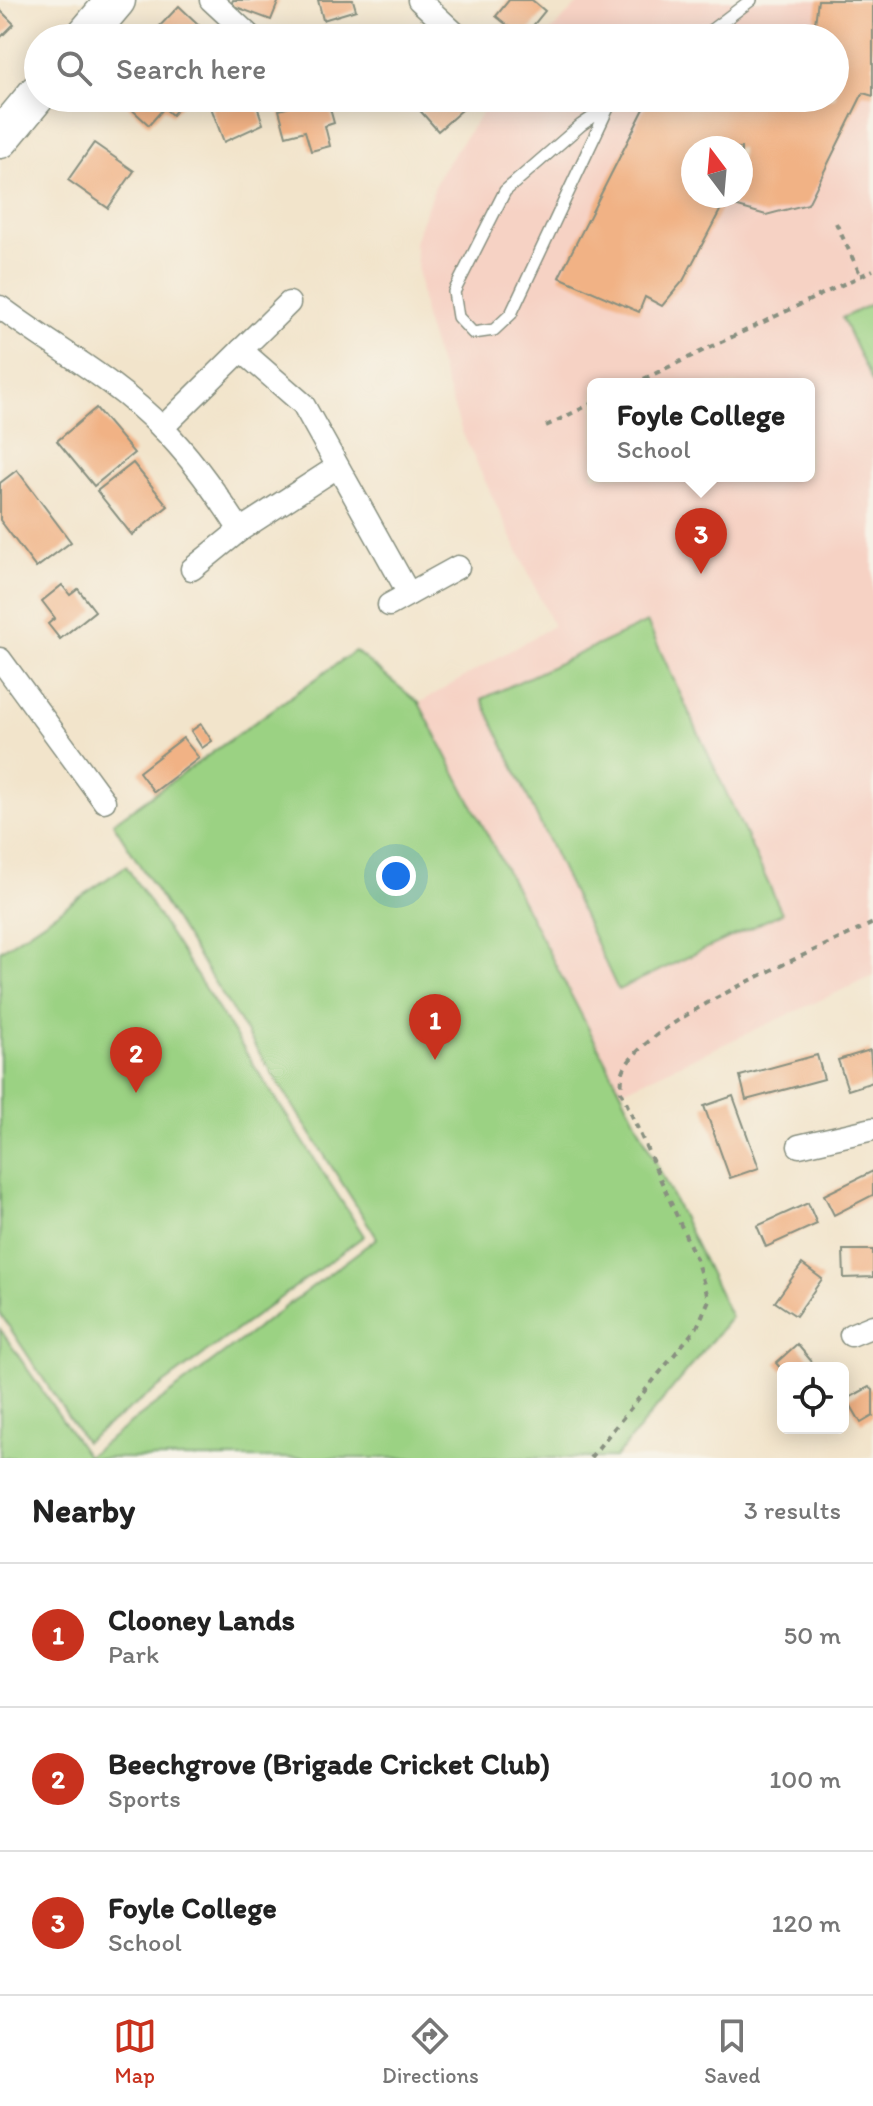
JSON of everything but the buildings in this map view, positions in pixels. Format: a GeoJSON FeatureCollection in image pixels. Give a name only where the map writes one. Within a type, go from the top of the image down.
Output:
{"type":"FeatureCollection","features":[{"type":"Feature","properties":{"kind":"highway"},"geometry":{"type":"LineString","coordinates":[[96,24],[116,0]]}},
{"type":"Feature","properties":{"kind":"highway"},"geometry":{"type":"LineString","coordinates":[[0,139],[24,110]]}},
{"type":"Feature","properties":{"kind":"street"},"geometry":{"type":"LineString","coordinates":[[211,0],[237,24]]}},
{"type":"Feature","properties":{"kind":"street"},"geometry":{"type":"LineString","coordinates":[[419,0],[445,24]]}},
{"type":"Feature","properties":{"kind":"street"},"geometry":{"type":"LineString","coordinates":[[162,428],[289,303]]}},
{"type":"Feature","properties":{"kind":"street"},"geometry":{"type":"LineString","coordinates":[[0,307],[133,402],[162,428],[216,492],[240,530]]}},
{"type":"Feature","properties":{"kind":"street"},"geometry":{"type":"LineString","coordinates":[[241,350],[303,404],[337,467],[399,599],[458,567]]}},
{"type":"Feature","properties":{"kind":"street"},"geometry":{"type":"LineString","coordinates":[[192,569],[240,530],[337,467]]}},
{"type":"Feature","properties":{"kind":"street"},"geometry":{"type":"LineString","coordinates":[[0,659],[104,801]]}},
{"type":"Feature","properties":{"kind":"street"},"geometry":{"type":"LineString","coordinates":[[799,1146],[873,1129]]}},
{"type":"Feature","properties":{"kind":"street"},"geometry":{"type":"LineString","coordinates":[[851,1335],[873,1326]]}},
{"type":"Feature","properties":{"kind":"lane"},"geometry":{"type":"LineString","coordinates":[[719,24],[751,0]]}},
{"type":"Feature","properties":{"kind":"lane"},"geometry":{"type":"LineString","coordinates":[[602,112],[581,125],[505,191],[454,292],[458,317],[473,333],[494,330],[511,314],[606,112]]}},
{"type":"Feature","properties":{"kind":"path"},"geometry":{"type":"LineString","coordinates":[[836,223],[861,276]]}},
{"type":"Feature","properties":{"kind":"path"},"geometry":{"type":"LineString","coordinates":[[646,378],[873,270]]}},
{"type":"Feature","properties":{"kind":"path"},"geometry":{"type":"LineString","coordinates":[[546,426],[587,406]]}},
{"type":"Feature","properties":{"kind":"path"},"geometry":{"type":"LineString","coordinates":[[590,1458],[697,1327],[709,1300],[696,1259],[621,1091],[623,1070],[638,1050],[678,1019],[873,923]]}},
{"type":"Feature","properties":{"kind":"shaded area"},"geometry":{"type":"Polygon","coordinates":[[[582,0],[873,0],[873,976],[621,1091],[419,703],[553,626],[462,432],[425,321],[414,242],[439,175],[482,112],[849,112],[849,24],[558,24],[582,0]]]}},
{"type":"Feature","properties":{"kind":"green space"},"geometry":{"type":"Polygon","coordinates":[[[873,303],[873,384],[842,318],[873,303]]]}},
{"type":"Feature","properties":{"kind":"green space"},"geometry":{"type":"Polygon","coordinates":[[[647,622],[782,913],[618,990],[482,699],[647,622]]]}},
{"type":"Feature","properties":{"kind":"green space"},"geometry":{"type":"Polygon","coordinates":[[[355,651],[419,703],[621,1091],[731,1317],[615,1458],[0,1458],[0,1329],[87,1456],[377,1238],[113,823],[355,651]]]}},
{"type":"Feature","properties":{"kind":"green space"},"geometry":{"type":"Polygon","coordinates":[[[126,866],[364,1236],[85,1442],[0,1313],[0,951],[126,866]]]}},
{"type":"Feature","properties":{"kind":"place","name":"Foyle College"},"geometry":{"type":"Point","coordinates":[701,574]}},
{"type":"Feature","properties":{"kind":"place","name":"Clooney Lands"},"geometry":{"type":"Point","coordinates":[435,1060]}},
{"type":"Feature","properties":{"kind":"place","name":"Beechgrove (Brigade Cricket Club)"},"geometry":{"type":"Point","coordinates":[136,1093]}}]}
